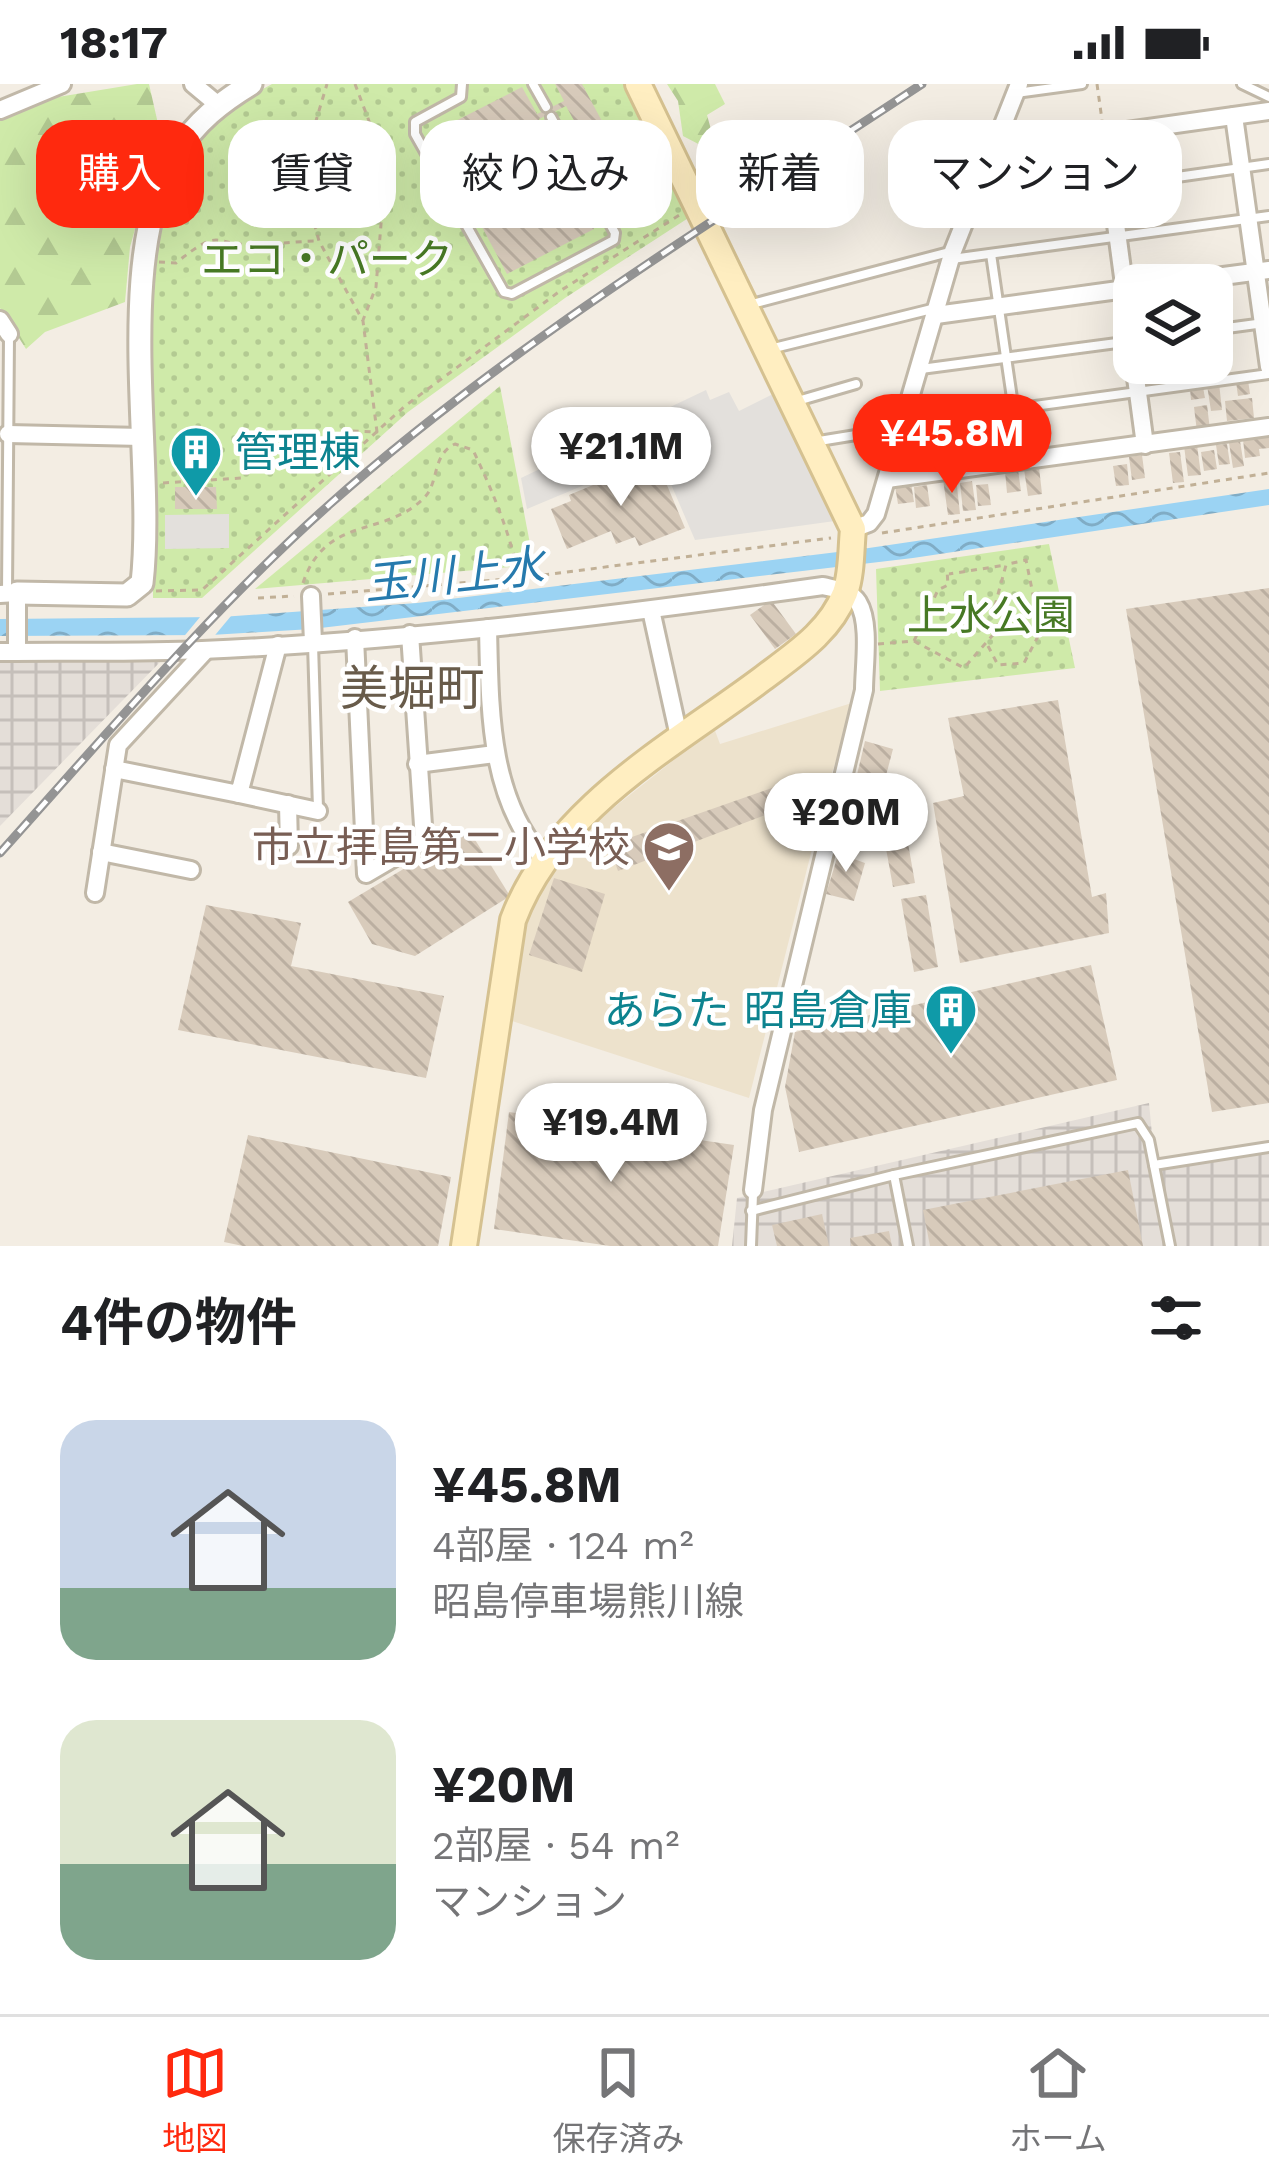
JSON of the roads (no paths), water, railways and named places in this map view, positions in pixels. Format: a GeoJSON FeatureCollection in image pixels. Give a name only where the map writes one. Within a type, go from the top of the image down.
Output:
{"type":"FeatureCollection","features":[{"type":"Feature","properties":{"kind":"main road"},"geometry":{"type":"LineString","coordinates":[[464,1246],[513,920],[526,885],[568,827],[814,640],[847,582],[853,537],[812,442],[638,84]]}},
{"type":"Feature","properties":{"kind":"street"},"geometry":{"type":"LineString","coordinates":[[0,110],[62,84]]}},
{"type":"Feature","properties":{"kind":"street"},"geometry":{"type":"LineString","coordinates":[[193,84],[217,104]]}},
{"type":"Feature","properties":{"kind":"street"},"geometry":{"type":"LineString","coordinates":[[251,84],[217,104],[177,152],[152,212],[143,282],[142,583],[128,595],[10,596],[11,647],[206,650],[278,645],[651,610],[847,582],[859,603],[865,690],[763,1110],[753,1190]]}},
{"type":"Feature","properties":{"kind":"street"},"geometry":{"type":"LineString","coordinates":[[1004,120],[1017,89]]}},
{"type":"Feature","properties":{"kind":"street"},"geometry":{"type":"LineString","coordinates":[[1182,123],[1269,111]]}},
{"type":"Feature","properties":{"kind":"street"},"geometry":{"type":"LineString","coordinates":[[1234,116],[1262,271],[1269,370]]}},
{"type":"Feature","properties":{"kind":"street"},"geometry":{"type":"LineString","coordinates":[[853,537],[876,514],[962,228]]}},
{"type":"Feature","properties":{"kind":"street"},"geometry":{"type":"LineString","coordinates":[[1117,228],[1124,264]]}},
{"type":"Feature","properties":{"kind":"street"},"geometry":{"type":"LineString","coordinates":[[937,311],[1113,290]]}},
{"type":"Feature","properties":{"kind":"street"},"geometry":{"type":"LineString","coordinates":[[1137,384],[1145,445]]}},
{"type":"Feature","properties":{"kind":"street"},"geometry":{"type":"LineString","coordinates":[[887,479],[1269,427]]}},
{"type":"Feature","properties":{"kind":"street"},"geometry":{"type":"LineString","coordinates":[[8,434],[142,437]]}},
{"type":"Feature","properties":{"kind":"street"},"geometry":{"type":"LineString","coordinates":[[311,596],[313,642]]}},
{"type":"Feature","properties":{"kind":"street"},"geometry":{"type":"LineString","coordinates":[[651,610],[680,741]]}},
{"type":"Feature","properties":{"kind":"street"},"geometry":{"type":"LineString","coordinates":[[488,628],[495,754],[526,839],[543,858]]}},
{"type":"Feature","properties":{"kind":"street"},"geometry":{"type":"LineString","coordinates":[[355,638],[366,874],[424,840],[410,634]]}},
{"type":"Feature","properties":{"kind":"street"},"geometry":{"type":"LineString","coordinates":[[238,794],[278,645]]}},
{"type":"Feature","properties":{"kind":"street"},"geometry":{"type":"LineString","coordinates":[[95,893],[118,745],[206,650]]}},
{"type":"Feature","properties":{"kind":"street"},"geometry":{"type":"LineString","coordinates":[[417,764],[495,754]]}},
{"type":"Feature","properties":{"kind":"street"},"geometry":{"type":"LineString","coordinates":[[114,770],[318,811]]}},
{"type":"Feature","properties":{"kind":"street"},"geometry":{"type":"LineString","coordinates":[[288,804],[289,846]]}},
{"type":"Feature","properties":{"kind":"street"},"geometry":{"type":"LineString","coordinates":[[101,852],[191,870]]}},
{"type":"Feature","properties":{"kind":"lane"},"geometry":{"type":"LineString","coordinates":[[462,84],[461,97],[415,122],[415,134],[504,292],[512,294],[614,240],[615,233],[533,84]]}},
{"type":"Feature","properties":{"kind":"lane"},"geometry":{"type":"LineString","coordinates":[[1017,89],[1082,84]]}},
{"type":"Feature","properties":{"kind":"lane"},"geometry":{"type":"LineString","coordinates":[[1242,84],[1269,97]]}},
{"type":"Feature","properties":{"kind":"lane"},"geometry":{"type":"LineString","coordinates":[[1182,176],[1269,164]]}},
{"type":"Feature","properties":{"kind":"lane"},"geometry":{"type":"LineString","coordinates":[[746,305],[952,255],[992,254],[1269,216]]}},
{"type":"Feature","properties":{"kind":"lane"},"geometry":{"type":"LineString","coordinates":[[992,254],[1021,461]]}},
{"type":"Feature","properties":{"kind":"lane"},"geometry":{"type":"LineString","coordinates":[[767,350],[937,311]]}},
{"type":"Feature","properties":{"kind":"lane"},"geometry":{"type":"LineString","coordinates":[[1233,327],[1266,323]]}},
{"type":"Feature","properties":{"kind":"lane"},"geometry":{"type":"LineString","coordinates":[[5,327],[10,596]]}},
{"type":"Feature","properties":{"kind":"lane"},"geometry":{"type":"LineString","coordinates":[[920,369],[1113,344]]}},
{"type":"Feature","properties":{"kind":"lane"},"geometry":{"type":"LineString","coordinates":[[812,442],[1269,370]]}},
{"type":"Feature","properties":{"kind":"lane"},"geometry":{"type":"LineString","coordinates":[[791,403],[856,384]]}},
{"type":"Feature","properties":{"kind":"lane"},"geometry":{"type":"LineString","coordinates":[[313,642],[318,811]]}},
{"type":"Feature","properties":{"kind":"lane"},"geometry":{"type":"LineString","coordinates":[[751,1211],[1138,1123],[1149,1140],[1170,1246]]}},
{"type":"Feature","properties":{"kind":"lane"},"geometry":{"type":"LineString","coordinates":[[1154,1165],[1269,1147]]}},
{"type":"Feature","properties":{"kind":"lane"},"geometry":{"type":"LineString","coordinates":[[894,1175],[908,1246]]}},
{"type":"Feature","properties":{"kind":"lane"},"geometry":{"type":"LineString","coordinates":[[751,1246],[753,1190]]}},
{"type":"Feature","properties":{"kind":"water"},"geometry":{"type":"Polygon","coordinates":[[[1269,489],[1269,505],[913,558],[312,629],[211,635],[0,636],[0,619],[221,617],[417,603],[862,549],[1269,489]]]}},
{"type":"Feature","properties":{"kind":"railway"},"geometry":{"type":"LineString","coordinates":[[0,853],[243,587],[399,445],[544,335],[922,84]]}},
{"type":"Feature","properties":{"kind":"place","name":"管理棟"},"geometry":{"type":"Point","coordinates":[196,498]}},
{"type":"Feature","properties":{"kind":"place","name":"市立拝島第二小学校"},"geometry":{"type":"Point","coordinates":[669,893]}},
{"type":"Feature","properties":{"kind":"place","name":"あらた 昭島倉庫"},"geometry":{"type":"Point","coordinates":[951,1056]}},
{"type":"Feature","properties":{"kind":"district","name":"美堀町"},"geometry":{"type":"Point","coordinates":[412,688]}},
{"type":"Feature","properties":{"kind":"park label","name":"エコ・パーク"},"geometry":{"type":"Point","coordinates":[327,259]}},
{"type":"Feature","properties":{"kind":"park label","name":"上水公園"},"geometry":{"type":"Point","coordinates":[991,615]}},
{"type":"Feature","properties":{"kind":"water label","name":"玉川上水"},"geometry":{"type":"Point","coordinates":[454,575]}}]}
